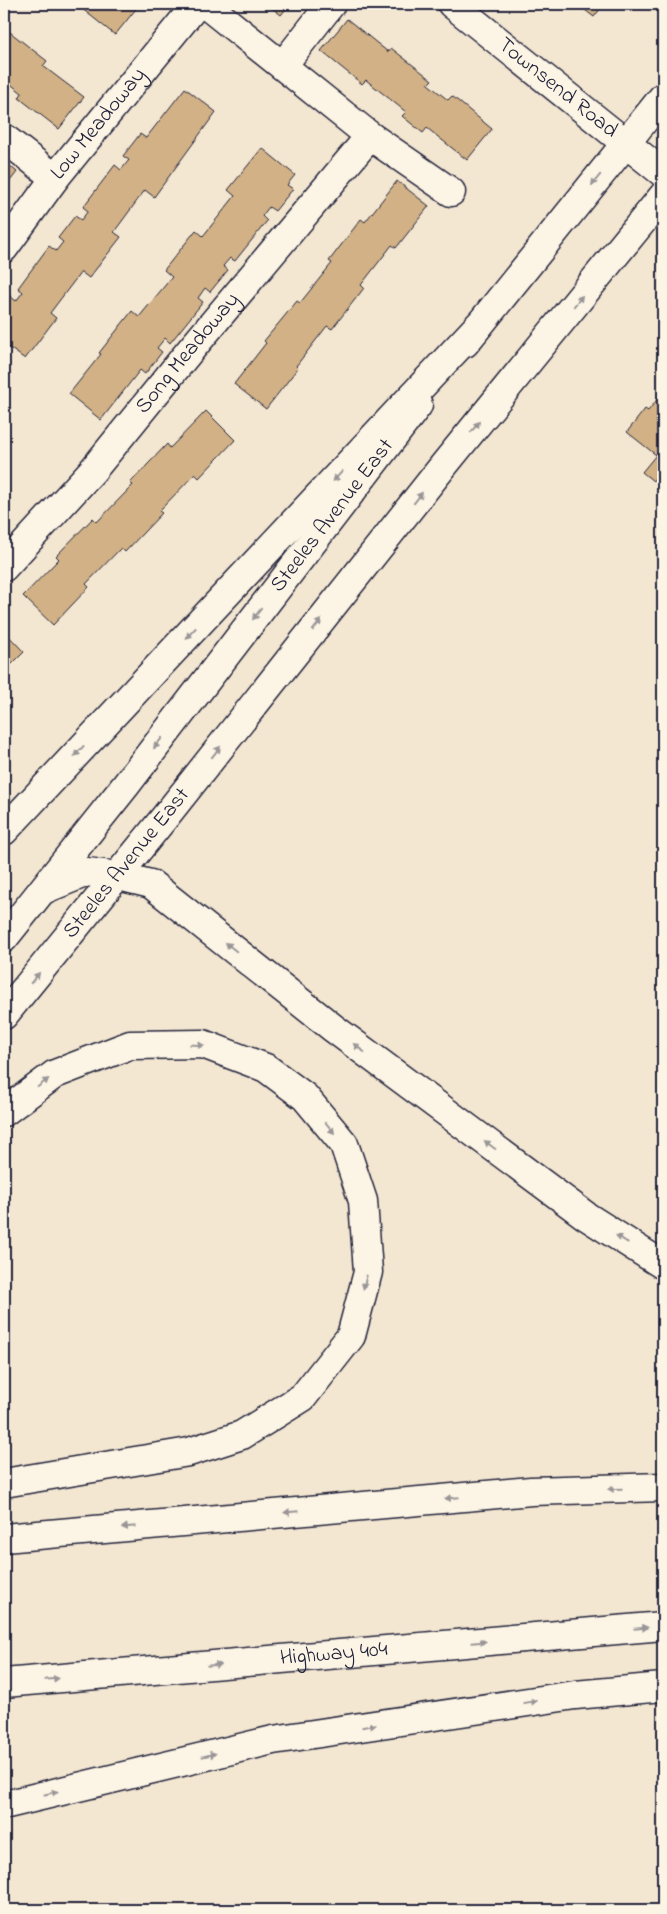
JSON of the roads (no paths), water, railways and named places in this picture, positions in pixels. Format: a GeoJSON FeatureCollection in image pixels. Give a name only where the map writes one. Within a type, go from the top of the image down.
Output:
{"type":"FeatureCollection","features":[{"type":"Feature","properties":{"kind":"main road","name":"Low Meadoway"},"geometry":{"type":"LineString","coordinates":[[4,248],[55,178],[197,4]]}},
{"type":"Feature","properties":{"kind":"main road"},"geometry":{"type":"LineString","coordinates":[[205,4],[370,136],[451,192]]}},
{"type":"Feature","properties":{"kind":"main road"},"geometry":{"type":"LineString","coordinates":[[283,66],[332,4]]}},
{"type":"Feature","properties":{"kind":"main road","name":"Townsend Road"},"geometry":{"type":"LineString","coordinates":[[452,4],[627,142],[663,173]]}},
{"type":"Feature","properties":{"kind":"main road","name":"Steeles Avenue East"},"geometry":{"type":"LineString","coordinates":[[4,938],[132,777],[479,325],[663,97]]}},
{"type":"Feature","properties":{"kind":"main road","name":"Song Meadoway"},"geometry":{"type":"LineString","coordinates":[[4,567],[93,470],[188,353],[370,136]]}},
{"type":"Feature","properties":{"kind":"main road"},"geometry":{"type":"LineString","coordinates":[[4,138],[55,178]]}},
{"type":"Feature","properties":{"kind":"main road","name":"Steeles Avenue East"},"geometry":{"type":"LineString","coordinates":[[4,1015],[118,876],[444,465],[663,196]]}},
{"type":"Feature","properties":{"kind":"main road"},"geometry":{"type":"LineString","coordinates":[[4,831],[479,325]]}},
{"type":"Feature","properties":{"kind":"main road"},"geometry":{"type":"LineString","coordinates":[[42,890],[87,872],[118,876],[151,884],[349,1040],[586,1216],[663,1265]]}},
{"type":"Feature","properties":{"kind":"main road"},"geometry":{"type":"LineString","coordinates":[[4,1112],[55,1074],[130,1045],[202,1044],[266,1068],[305,1097],[344,1144],[363,1201],[368,1272],[351,1336],[303,1397],[242,1435],[189,1452],[4,1483]]}},
{"type":"Feature","properties":{"kind":"main road"},"geometry":{"type":"LineString","coordinates":[[4,1538],[531,1491],[663,1487]]}},
{"type":"Feature","properties":{"kind":"main road","name":"Highway 404"},"geometry":{"type":"LineString","coordinates":[[4,1683],[663,1626]]}},
{"type":"Feature","properties":{"kind":"main road"},"geometry":{"type":"LineString","coordinates":[[4,1804],[273,1740],[575,1695],[663,1687]]}}]}
